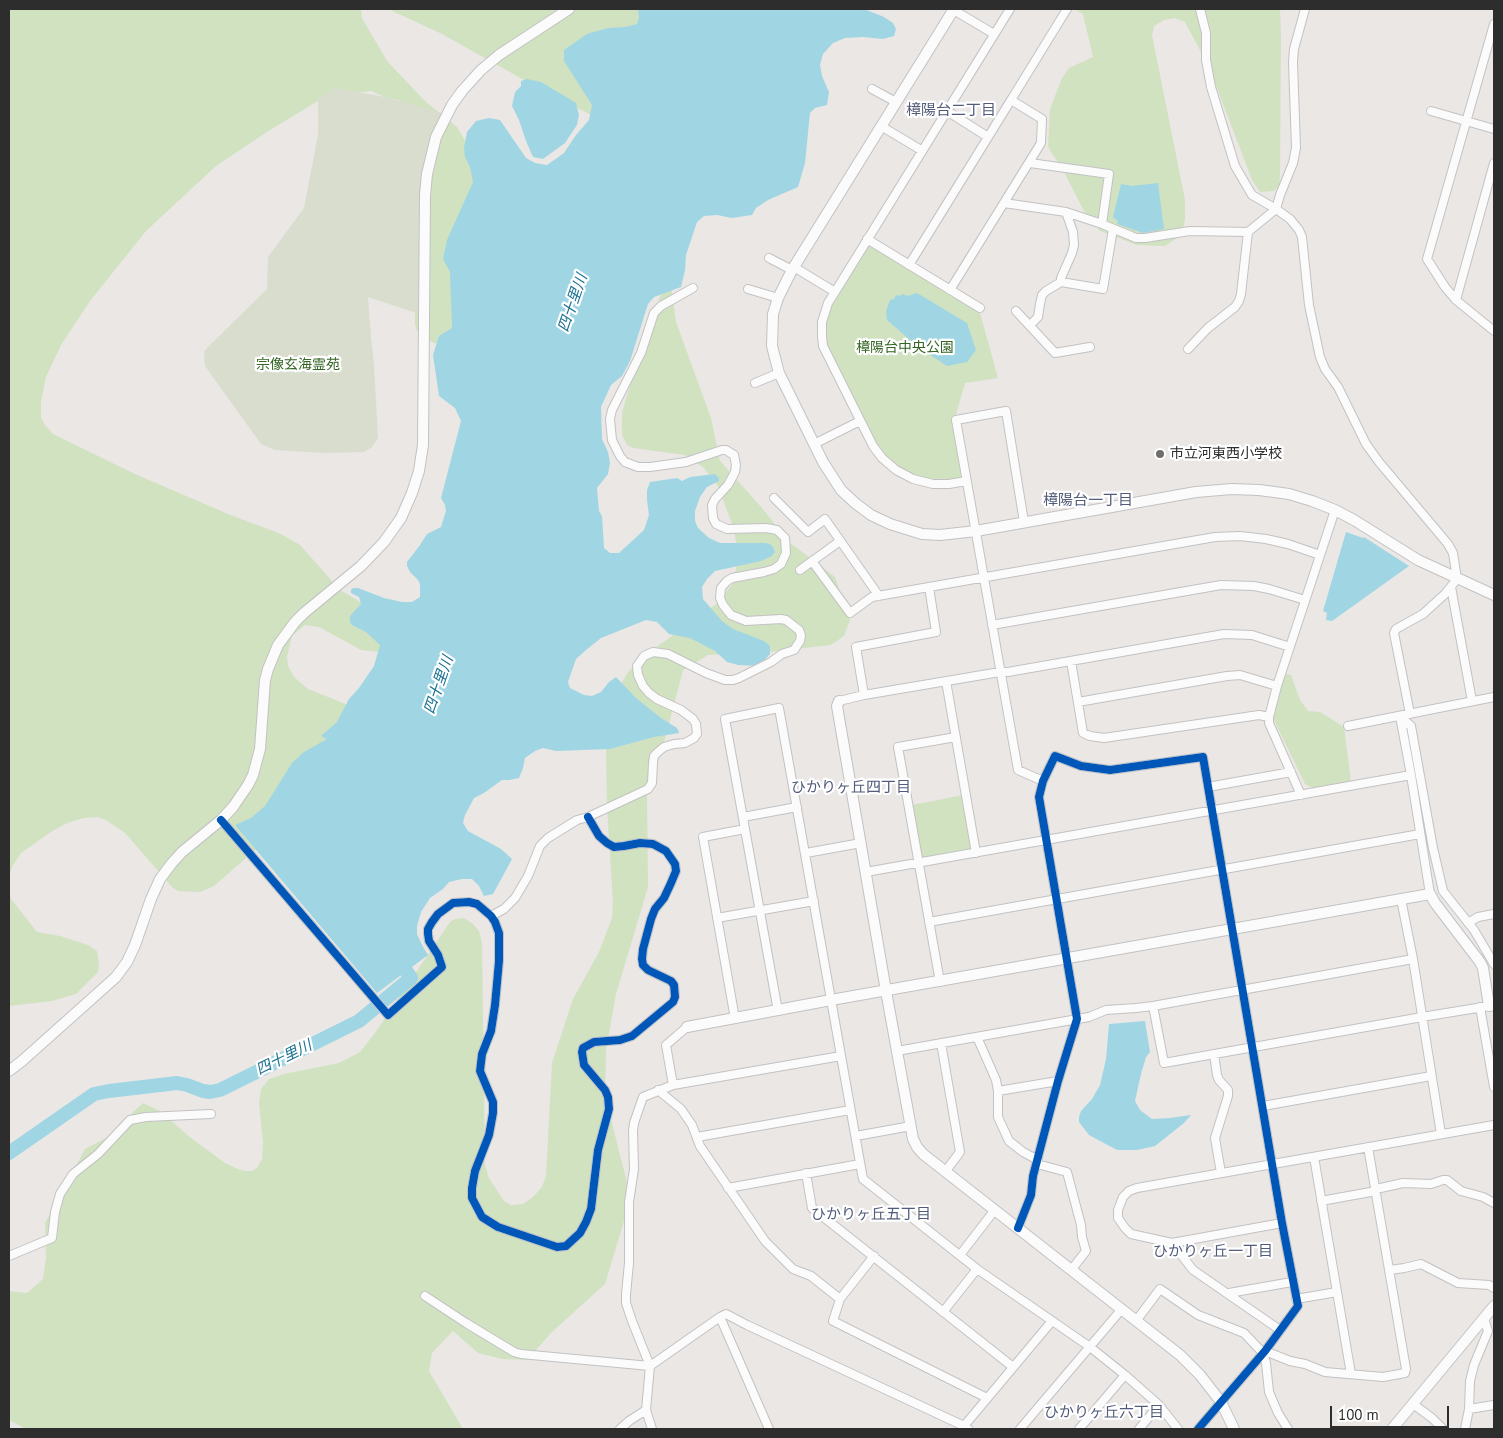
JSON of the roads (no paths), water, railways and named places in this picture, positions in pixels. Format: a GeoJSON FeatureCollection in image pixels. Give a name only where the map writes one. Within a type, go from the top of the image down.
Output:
{"type":"FeatureCollection","features":[{"type":"Feature","properties":{"kind":"street"},"geometry":{"type":"LineString","coordinates":[[9,1071],[49,1038],[116,977],[127,962],[136,944],[151,899],[160,879],[182,852],[221,820],[242,795],[253,775],[263,732],[268,669],[278,646],[295,622],[361,566],[384,542],[401,518],[419,471],[423,445],[424,228],[427,174],[436,137],[462,91],[481,70],[499,54],[569,9]]}},
{"type":"Feature","properties":{"kind":"street"},"geometry":{"type":"LineString","coordinates":[[994,34],[953,9],[793,269],[778,298],[774,314],[772,346],[779,373],[830,474],[842,490],[871,515],[890,524],[922,534],[940,535],[976,531],[1196,492],[1232,488],[1289,494],[1335,510],[1354,520],[1454,583],[1494,595]]}},
{"type":"Feature","properties":{"kind":"street"},"geometry":{"type":"LineString","coordinates":[[966,481],[933,484],[913,479],[896,470],[882,458],[873,446],[823,346],[822,322],[834,292],[1010,9]]}},
{"type":"Feature","properties":{"kind":"street"},"geometry":{"type":"LineString","coordinates":[[909,265],[1068,9]]}},
{"type":"Feature","properties":{"kind":"street"},"geometry":{"type":"LineString","coordinates":[[1200,9],[1206,33],[1206,60],[1212,87],[1235,166],[1252,195],[1290,219],[1302,237],[1309,304],[1320,357],[1325,369],[1338,387],[1366,444],[1448,544],[1453,553],[1454,583],[1472,701]]}},
{"type":"Feature","properties":{"kind":"street"},"geometry":{"type":"LineString","coordinates":[[1004,203],[1066,212],[1136,238],[1190,231],[1248,232],[1276,209],[1293,163],[1296,148],[1294,49],[1305,9]]}},
{"type":"Feature","properties":{"kind":"street"},"geometry":{"type":"LineString","coordinates":[[1494,24],[1427,259],[1456,300],[1494,330]]}},
{"type":"Feature","properties":{"kind":"street"},"geometry":{"type":"LineString","coordinates":[[872,89],[896,102]]}},
{"type":"Feature","properties":{"kind":"street"},"geometry":{"type":"LineString","coordinates":[[950,290],[1041,143],[1042,119],[1011,100]]}},
{"type":"Feature","properties":{"kind":"street"},"geometry":{"type":"LineString","coordinates":[[946,111],[988,137]]}},
{"type":"Feature","properties":{"kind":"street"},"geometry":{"type":"LineString","coordinates":[[1431,111],[1494,129]]}},
{"type":"Feature","properties":{"kind":"street"},"geometry":{"type":"LineString","coordinates":[[881,126],[921,150]]}},
{"type":"Feature","properties":{"kind":"street"},"geometry":{"type":"LineString","coordinates":[[1456,300],[1494,162]]}},
{"type":"Feature","properties":{"kind":"street"},"geometry":{"type":"LineString","coordinates":[[1030,163],[1110,174],[1102,224]]}},
{"type":"Feature","properties":{"kind":"street"},"geometry":{"type":"LineString","coordinates":[[1061,282],[1060,278],[1074,245],[1073,232],[1066,212]]}},
{"type":"Feature","properties":{"kind":"street"},"geometry":{"type":"LineString","coordinates":[[1030,325],[1038,317],[1042,295],[1061,282],[1103,289],[1113,229]]}},
{"type":"Feature","properties":{"kind":"street"},"geometry":{"type":"LineString","coordinates":[[1188,348],[1208,328],[1236,306],[1239,301],[1248,232]]}},
{"type":"Feature","properties":{"kind":"street"},"geometry":{"type":"LineString","coordinates":[[867,239],[980,308]]}},
{"type":"Feature","properties":{"kind":"street"},"geometry":{"type":"LineString","coordinates":[[769,258],[834,292]]}},
{"type":"Feature","properties":{"kind":"street"},"geometry":{"type":"LineString","coordinates":[[491,916],[504,909],[515,898],[528,876],[540,846],[548,838],[577,820],[588,818],[648,790],[652,783],[654,756],[664,747],[685,743],[697,734],[696,724],[693,720],[681,710],[657,699],[639,681],[637,666],[644,656],[653,652],[668,654],[706,674],[725,680],[733,680],[771,662],[782,654],[794,650],[800,641],[801,635],[799,630],[786,620],[746,621],[731,615],[722,604],[720,588],[727,581],[732,578],[774,569],[781,564],[786,553],[785,538],[777,530],[766,528],[728,529],[716,524],[713,518],[712,505],[728,485],[735,472],[734,455],[726,450],[722,450],[686,462],[638,467],[625,462],[612,440],[610,419],[612,410],[640,353],[654,313],[661,306],[693,288]]}},
{"type":"Feature","properties":{"kind":"street"},"geometry":{"type":"LineString","coordinates":[[748,289],[778,298]]}},
{"type":"Feature","properties":{"kind":"street"},"geometry":{"type":"LineString","coordinates":[[1016,311],[1055,353],[1090,346]]}},
{"type":"Feature","properties":{"kind":"street"},"geometry":{"type":"LineString","coordinates":[[755,383],[779,373]]}},
{"type":"Feature","properties":{"kind":"street"},"geometry":{"type":"LineString","coordinates":[[1024,522],[1006,411],[956,420],[1018,770],[1043,781]]}},
{"type":"Feature","properties":{"kind":"street"},"geometry":{"type":"LineString","coordinates":[[814,444],[860,421]]}},
{"type":"Feature","properties":{"kind":"street"},"geometry":{"type":"LineString","coordinates":[[774,498],[808,532],[825,520],[879,596]]}},
{"type":"Feature","properties":{"kind":"street"},"geometry":{"type":"LineString","coordinates":[[1301,795],[1269,723],[1269,716],[1277,686],[1335,510]]}},
{"type":"Feature","properties":{"kind":"street"},"geometry":{"type":"LineString","coordinates":[[812,561],[850,613],[872,597],[1215,537],[1240,536],[1266,539],[1320,555]]}},
{"type":"Feature","properties":{"kind":"street"},"geometry":{"type":"LineString","coordinates":[[800,570],[840,541]]}},
{"type":"Feature","properties":{"kind":"street"},"geometry":{"type":"LineString","coordinates":[[1410,714],[1394,632],[1423,614],[1454,583]]}},
{"type":"Feature","properties":{"kind":"street"},"geometry":{"type":"LineString","coordinates":[[992,625],[1221,585],[1269,588],[1305,600]]}},
{"type":"Feature","properties":{"kind":"street"},"geometry":{"type":"LineString","coordinates":[[864,695],[856,646],[936,632],[929,588]]}},
{"type":"Feature","properties":{"kind":"street"},"geometry":{"type":"LineString","coordinates":[[1234,1429],[1221,1402],[1200,1375],[1180,1355],[945,1172],[923,1154],[913,1140],[836,706],[838,702],[864,695],[1224,634],[1252,635],[1290,647]]}},
{"type":"Feature","properties":{"kind":"street"},"geometry":{"type":"LineString","coordinates":[[1071,661],[1083,733],[1090,736],[1104,738],[1259,715],[1269,716]]}},
{"type":"Feature","properties":{"kind":"street"},"geometry":{"type":"LineString","coordinates":[[1078,702],[1227,676],[1246,677],[1277,686]]}},
{"type":"Feature","properties":{"kind":"street"},"geometry":{"type":"LineString","coordinates":[[946,681],[976,853]]}},
{"type":"Feature","properties":{"kind":"street"},"geometry":{"type":"LineString","coordinates":[[1348,726],[1494,697]]}},
{"type":"Feature","properties":{"kind":"street"},"geometry":{"type":"LineString","coordinates":[[778,1011],[725,719],[779,708],[856,1136],[862,1179],[977,1269],[1090,1347],[1159,1405],[1178,1429]]}},
{"type":"Feature","properties":{"kind":"street"},"geometry":{"type":"LineString","coordinates":[[1400,716],[1430,894],[1483,968],[1494,1087]]}},
{"type":"Feature","properties":{"kind":"street"},"geometry":{"type":"LineString","coordinates":[[1400,716],[1411,726],[1433,848],[1443,891],[1474,930],[1494,964]]}},
{"type":"Feature","properties":{"kind":"street"},"geometry":{"type":"LineString","coordinates":[[940,982],[898,747],[956,737]]}},
{"type":"Feature","properties":{"kind":"street"},"geometry":{"type":"LineString","coordinates":[[1018,1228],[1031,1195],[1033,1176],[1058,1081],[1077,1019],[1039,797],[1043,781],[1055,756],[1081,766],[1110,770],[1203,757],[1292,1282],[1298,1306],[1264,1352],[1198,1429]]}},
{"type":"Feature","properties":{"kind":"street"},"geometry":{"type":"LineString","coordinates":[[1208,788],[1292,772]]}},
{"type":"Feature","properties":{"kind":"street"},"geometry":{"type":"LineString","coordinates":[[866,872],[1411,776]]}},
{"type":"Feature","properties":{"kind":"street"},"geometry":{"type":"LineString","coordinates":[[743,816],[797,807]]}},
{"type":"Feature","properties":{"kind":"street"},"geometry":{"type":"LineString","coordinates":[[221,820],[388,1015],[442,967],[438,955],[429,941],[428,934],[428,929],[438,914],[453,903],[469,902],[477,904],[491,916],[498,933],[499,961],[492,1022],[488,1040],[482,1054],[480,1071],[493,1102],[493,1114],[489,1135],[475,1172],[472,1198],[482,1217],[498,1227],[557,1247],[566,1246],[580,1233],[591,1209],[598,1150],[609,1109],[605,1090],[584,1065],[583,1048],[594,1042],[620,1040],[632,1036],[674,1002],[675,997],[671,981],[648,970],[643,965],[642,959],[651,919],[671,883],[676,871],[676,864],[666,851],[653,844],[640,843],[614,846],[607,843],[599,836],[588,818]]}},
{"type":"Feature","properties":{"kind":"street"},"geometry":{"type":"LineString","coordinates":[[735,1019],[703,837],[745,829]]}},
{"type":"Feature","properties":{"kind":"street"},"geometry":{"type":"LineString","coordinates":[[929,922],[1420,834]]}},
{"type":"Feature","properties":{"kind":"street"},"geometry":{"type":"LineString","coordinates":[[806,853],[861,843]]}},
{"type":"Feature","properties":{"kind":"street"},"geometry":{"type":"LineString","coordinates":[[673,1086],[666,1045],[687,1028],[831,1000],[1430,894]]}},
{"type":"Feature","properties":{"kind":"street"},"geometry":{"type":"LineString","coordinates":[[1401,899],[1413,960],[1441,1134]]}},
{"type":"Feature","properties":{"kind":"street"},"geometry":{"type":"LineString","coordinates":[[717,918],[814,901]]}},
{"type":"Feature","properties":{"kind":"street"},"geometry":{"type":"LineString","coordinates":[[1468,923],[1478,917],[1494,914]]}},
{"type":"Feature","properties":{"kind":"street"},"geometry":{"type":"LineString","coordinates":[[897,1051],[1089,1017],[1106,1010],[1153,1006],[1413,960]]}},
{"type":"Feature","properties":{"kind":"street"},"geometry":{"type":"LineString","coordinates":[[1153,1006],[1164,1063],[1488,1006]]}},
{"type":"Feature","properties":{"kind":"street"},"geometry":{"type":"LineString","coordinates":[[977,1037],[996,1080],[998,1117],[1009,1141],[1038,1162],[1067,1172],[1086,1251],[1072,1269]]}},
{"type":"Feature","properties":{"kind":"street"},"geometry":{"type":"LineString","coordinates":[[941,1043],[960,1152],[945,1172]]}},
{"type":"Feature","properties":{"kind":"street"},"geometry":{"type":"LineString","coordinates":[[1214,1054],[1217,1075],[1228,1090],[1228,1096],[1215,1138],[1221,1173]]}},
{"type":"Feature","properties":{"kind":"street"},"geometry":{"type":"LineString","coordinates":[[652,1429],[646,1410],[650,1366],[626,1303],[629,1263],[629,1202],[634,1170],[634,1123],[643,1097],[673,1086],[841,1056]]}},
{"type":"Feature","properties":{"kind":"street"},"geometry":{"type":"LineString","coordinates":[[1263,1106],[1431,1076]]}},
{"type":"Feature","properties":{"kind":"street"},"geometry":{"type":"LineString","coordinates":[[998,1091],[1058,1081]]}},
{"type":"Feature","properties":{"kind":"street"},"geometry":{"type":"LineString","coordinates":[[658,1090],[680,1109],[692,1125],[700,1146],[765,1241],[793,1269],[811,1276],[840,1299]]}},
{"type":"Feature","properties":{"kind":"street"},"geometry":{"type":"LineString","coordinates":[[697,1137],[850,1110]]}},
{"type":"Feature","properties":{"kind":"street"},"geometry":{"type":"LineString","coordinates":[[9,1256],[52,1238],[55,1212],[60,1194],[73,1174],[98,1154],[130,1120],[146,1117],[211,1114]]}},
{"type":"Feature","properties":{"kind":"street"},"geometry":{"type":"LineString","coordinates":[[1282,1223],[1172,1242],[1131,1234],[1118,1218],[1118,1210],[1123,1197],[1129,1191],[1137,1188],[1494,1125]]}},
{"type":"Feature","properties":{"kind":"street"},"geometry":{"type":"LineString","coordinates":[[856,1136],[911,1126]]}},
{"type":"Feature","properties":{"kind":"street"},"geometry":{"type":"LineString","coordinates":[[1136,1321],[1160,1289],[1198,1315],[1244,1333],[1264,1352],[1290,1361],[1305,1364],[1326,1372],[1383,1377],[1405,1373],[1406,1369],[1390,1270],[1368,1147]]}},
{"type":"Feature","properties":{"kind":"street"},"geometry":{"type":"LineString","coordinates":[[1314,1157],[1351,1374]]}},
{"type":"Feature","properties":{"kind":"street"},"geometry":{"type":"LineString","coordinates":[[728,1188],[860,1164]]}},
{"type":"Feature","properties":{"kind":"street"},"geometry":{"type":"LineString","coordinates":[[806,1173],[812,1208],[1013,1367]]}},
{"type":"Feature","properties":{"kind":"street"},"geometry":{"type":"LineString","coordinates":[[1321,1201],[1376,1190],[1390,1185],[1403,1183],[1431,1184],[1447,1180],[1461,1191],[1483,1197],[1494,1203]]}},
{"type":"Feature","properties":{"kind":"street"},"geometry":{"type":"LineString","coordinates":[[960,1255],[994,1211]]}},
{"type":"Feature","properties":{"kind":"street"},"geometry":{"type":"LineString","coordinates":[[1172,1242],[1193,1270],[1280,1330]]}},
{"type":"Feature","properties":{"kind":"street"},"geometry":{"type":"LineString","coordinates":[[874,1256],[840,1299],[832,1321],[987,1398]]}},
{"type":"Feature","properties":{"kind":"street"},"geometry":{"type":"LineString","coordinates":[[1390,1270],[1421,1264],[1458,1283],[1494,1288]]}},
{"type":"Feature","properties":{"kind":"street"},"geometry":{"type":"LineString","coordinates":[[943,1312],[977,1269]]}},
{"type":"Feature","properties":{"kind":"street"},"geometry":{"type":"LineString","coordinates":[[1228,1293],[1292,1282]]}},
{"type":"Feature","properties":{"kind":"street"},"geometry":{"type":"LineString","coordinates":[[1296,1299],[1337,1292]]}},
{"type":"Feature","properties":{"kind":"street"},"geometry":{"type":"LineString","coordinates":[[425,1296],[514,1352],[650,1366],[726,1314],[747,1326],[966,1428],[987,1398],[1052,1321]]}},
{"type":"Feature","properties":{"kind":"street"},"geometry":{"type":"LineString","coordinates":[[1392,1429],[1494,1306]]}},
{"type":"Feature","properties":{"kind":"street"},"geometry":{"type":"LineString","coordinates":[[1020,1429],[1121,1310]]}},
{"type":"Feature","properties":{"kind":"street"},"geometry":{"type":"LineString","coordinates":[[720,1317],[769,1429]]}},
{"type":"Feature","properties":{"kind":"street"},"geometry":{"type":"LineString","coordinates":[[1465,1429],[1469,1409],[1470,1381],[1474,1365],[1488,1331],[1484,1319]]}},
{"type":"Feature","properties":{"kind":"street"},"geometry":{"type":"LineString","coordinates":[[1264,1352],[1269,1392],[1278,1413],[1288,1429]]}},
{"type":"Feature","properties":{"kind":"street"},"geometry":{"type":"LineString","coordinates":[[1079,1429],[1125,1375]]}},
{"type":"Feature","properties":{"kind":"street"},"geometry":{"type":"LineString","coordinates":[[1413,1404],[1443,1429]]}},
{"type":"Feature","properties":{"kind":"street"},"geometry":{"type":"LineString","coordinates":[[1139,1429],[1159,1405]]}},
{"type":"Feature","properties":{"kind":"street"},"geometry":{"type":"LineString","coordinates":[[1469,1409],[1494,1405]]}},
{"type":"Feature","properties":{"kind":"street"},"geometry":{"type":"LineString","coordinates":[[620,1429],[646,1410]]}},
{"type":"Feature","properties":{"kind":"water"},"geometry":{"type":"Polygon","coordinates":[[[638,9],[864,9],[884,17],[893,23],[896,29],[894,36],[883,39],[845,38],[833,43],[823,54],[820,65],[822,76],[829,92],[827,105],[815,108],[810,113],[805,163],[798,187],[768,200],[756,208],[752,215],[732,218],[717,215],[704,216],[697,222],[686,255],[681,287],[654,297],[648,304],[630,361],[622,376],[611,385],[601,407],[602,439],[608,452],[610,463],[608,474],[597,488],[599,511],[602,516],[604,548],[610,553],[619,553],[644,530],[649,515],[647,490],[650,482],[677,478],[682,481],[690,477],[715,474],[719,481],[707,487],[700,497],[695,511],[695,521],[698,528],[709,538],[720,543],[765,543],[770,544],[775,552],[772,556],[761,561],[715,571],[702,587],[703,599],[722,621],[733,629],[764,641],[770,646],[770,654],[759,666],[738,665],[727,662],[715,651],[690,638],[669,634],[657,622],[646,620],[601,638],[586,650],[576,659],[568,682],[570,688],[584,695],[592,696],[601,692],[616,677],[636,698],[677,728],[679,733],[654,737],[610,749],[556,751],[543,748],[525,758],[519,778],[502,780],[474,798],[463,823],[468,831],[501,849],[512,859],[493,894],[484,896],[479,886],[472,879],[462,879],[449,882],[430,898],[421,912],[417,926],[417,934],[428,955],[377,993],[235,825],[251,818],[265,806],[292,763],[304,752],[327,739],[321,736],[337,722],[349,699],[374,666],[380,645],[366,632],[350,622],[350,616],[361,604],[359,597],[351,593],[351,590],[358,588],[384,598],[402,602],[412,602],[420,597],[420,584],[410,572],[407,562],[427,534],[441,527],[446,511],[441,498],[461,421],[455,408],[439,396],[433,355],[439,336],[452,328],[450,272],[443,259],[447,240],[473,182],[470,167],[465,157],[464,148],[467,132],[476,121],[489,118],[500,120],[526,158],[535,163],[547,165],[564,153],[589,120],[592,105],[564,61],[564,50],[587,34],[608,28],[637,24],[639,17],[638,9]]]}},
{"type":"Feature","properties":{"kind":"water"},"geometry":{"type":"Polygon","coordinates":[[[527,79],[541,82],[576,103],[579,115],[577,125],[565,143],[543,159],[533,157],[512,106],[515,92],[521,86],[521,81],[527,79]]]}},
{"type":"Feature","properties":{"kind":"water"},"geometry":{"type":"Polygon","coordinates":[[[1158,183],[1164,229],[1143,233],[1117,224],[1118,221],[1113,217],[1121,184],[1132,186],[1158,183]]]}},
{"type":"Feature","properties":{"kind":"water"},"geometry":{"type":"Polygon","coordinates":[[[917,293],[967,323],[976,350],[967,362],[947,366],[918,347],[887,320],[886,311],[890,300],[894,299],[896,295],[903,294],[907,296],[917,293]]]}},
{"type":"Feature","properties":{"kind":"water"},"geometry":{"type":"Polygon","coordinates":[[[1346,532],[1364,537],[1409,566],[1332,621],[1326,620],[1327,613],[1323,611],[1346,532]]]}},
{"type":"Feature","properties":{"kind":"water"},"geometry":{"type":"Polygon","coordinates":[[[1145,1021],[1150,1052],[1146,1057],[1135,1101],[1140,1110],[1152,1119],[1191,1115],[1155,1146],[1137,1150],[1117,1150],[1089,1135],[1079,1122],[1079,1117],[1081,1111],[1092,1099],[1100,1085],[1106,1059],[1109,1024],[1145,1021]]]}},
{"type":"Feature","properties":{"kind":"waterway","name":"四十里川"},"geometry":{"type":"LineString","coordinates":[[9,1153],[94,1094],[177,1083],[203,1091],[220,1090],[359,1021],[411,978],[403,966],[399,955]]}},
{"type":"Feature","properties":{"kind":"place","name":"市立河東西小学校"},"geometry":{"type":"Point","coordinates":[1160,454]}},
{"type":"Feature","properties":{"kind":"district","name":"樟陽台二丁目"},"geometry":{"type":"Point","coordinates":[951,111]}},
{"type":"Feature","properties":{"kind":"district","name":"樟陽台一丁目"},"geometry":{"type":"Point","coordinates":[1088,501]}},
{"type":"Feature","properties":{"kind":"district","name":"ひかりヶ丘四丁目"},"geometry":{"type":"Point","coordinates":[851,788]}},
{"type":"Feature","properties":{"kind":"district","name":"ひかりヶ丘五丁目"},"geometry":{"type":"Point","coordinates":[871,1215]}},
{"type":"Feature","properties":{"kind":"district","name":"ひかりヶ丘一丁目"},"geometry":{"type":"Point","coordinates":[1213,1252]}},
{"type":"Feature","properties":{"kind":"district","name":"ひかりヶ丘六丁目"},"geometry":{"type":"Point","coordinates":[1104,1413]}},
{"type":"Feature","properties":{"kind":"park label","name":"樟陽台中央公園"},"geometry":{"type":"Point","coordinates":[905,348]}},
{"type":"Feature","properties":{"kind":"park label","name":"宗像玄海霊苑"},"geometry":{"type":"Point","coordinates":[298,365]}}]}
